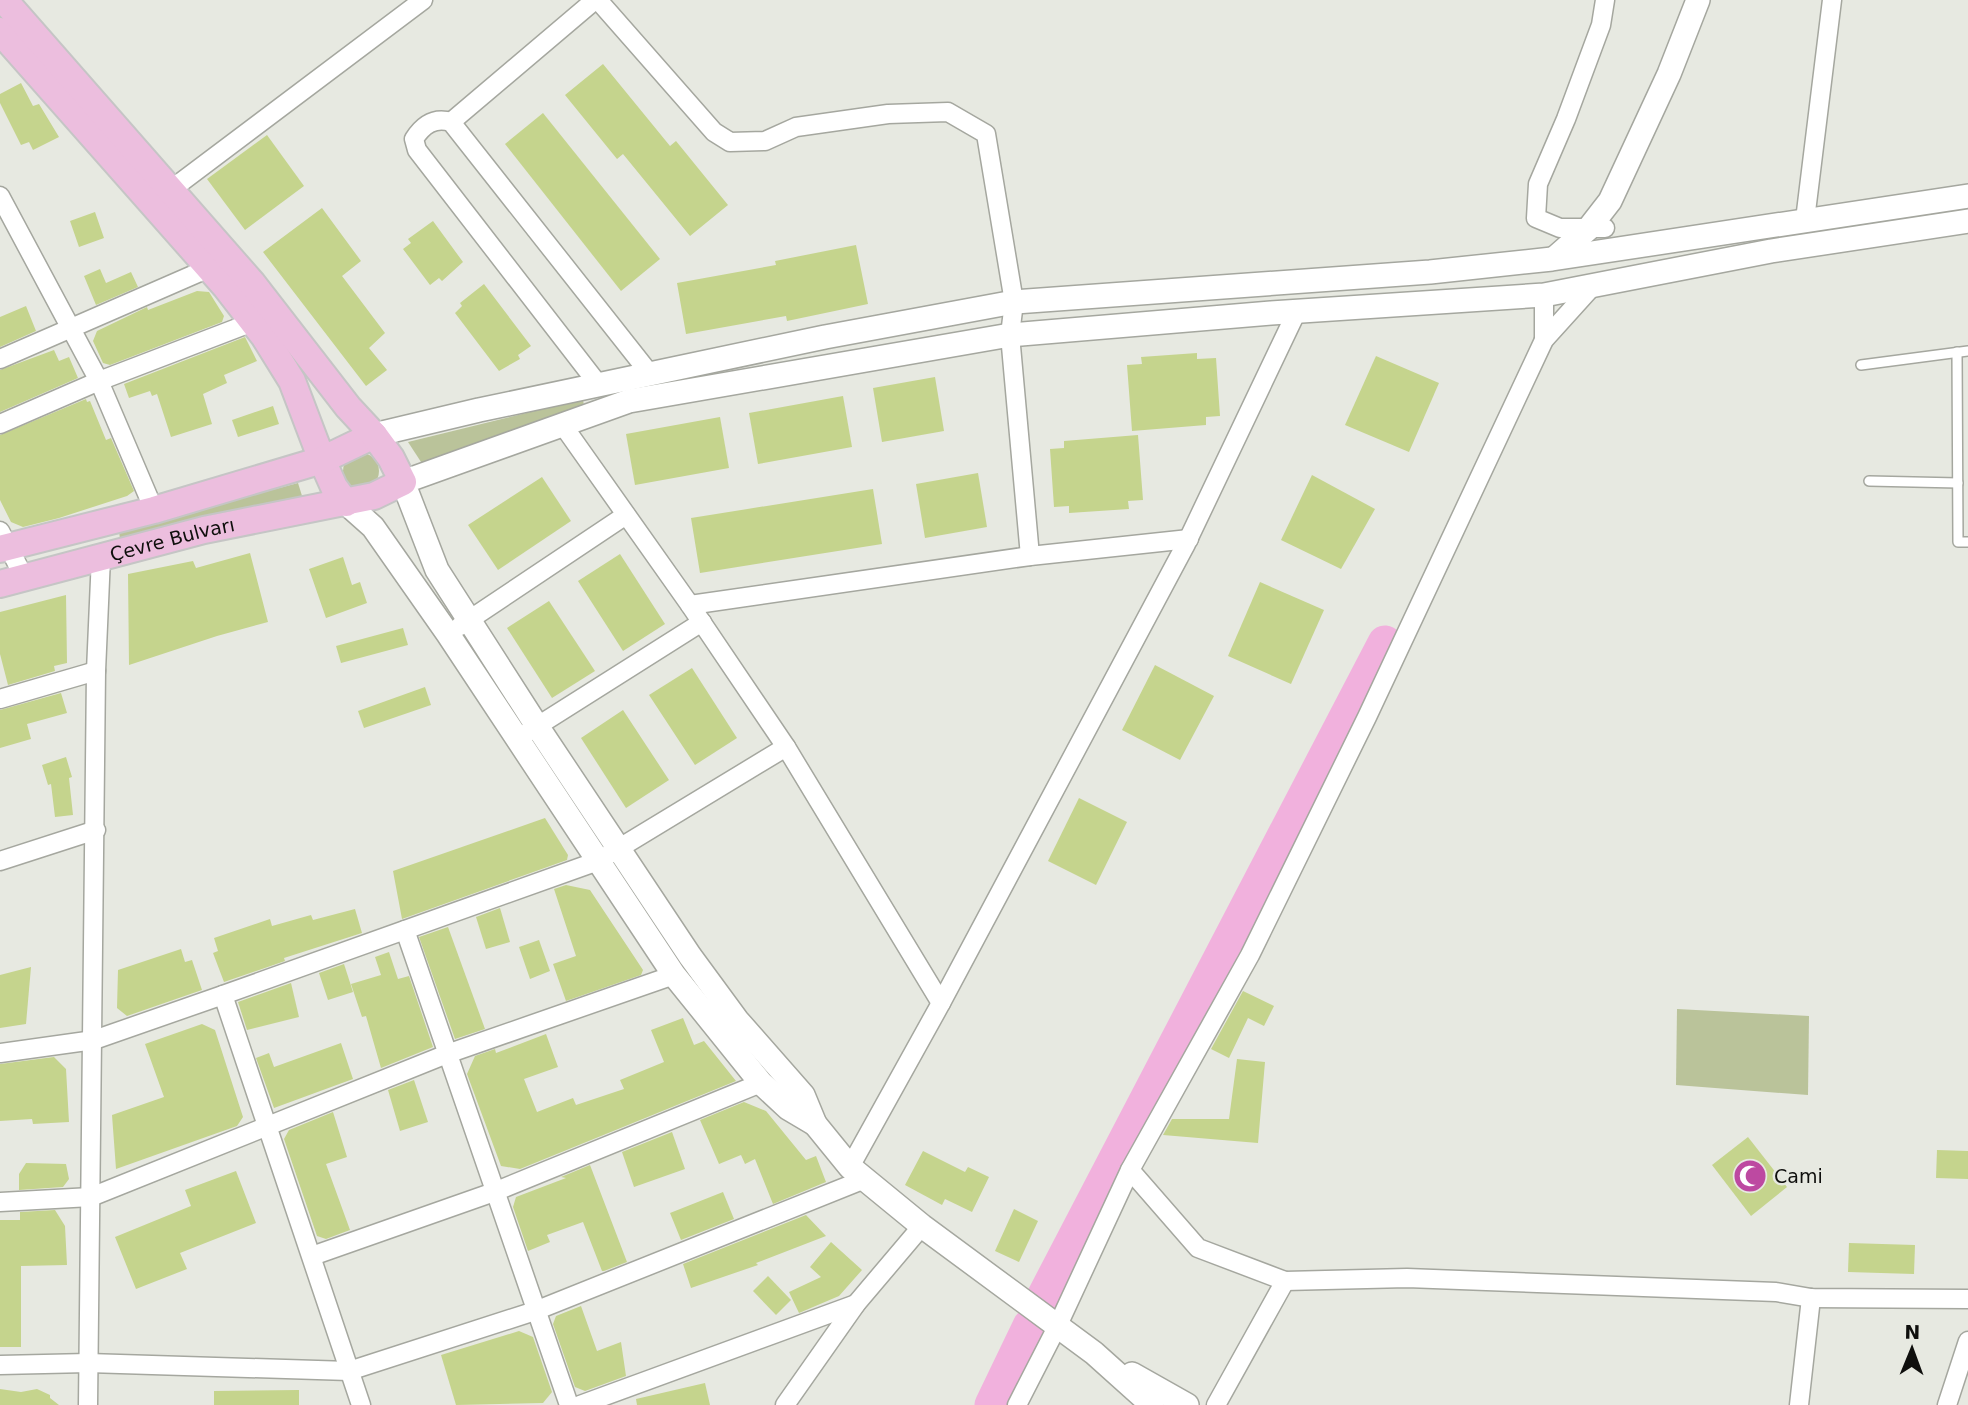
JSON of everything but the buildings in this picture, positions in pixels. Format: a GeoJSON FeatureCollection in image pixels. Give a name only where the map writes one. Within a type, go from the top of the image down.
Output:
{"type":"FeatureCollection","features":[{"type":"Feature","properties":{"kind":"main road"},"geometry":{"type":"LineString","coordinates":[[4,0],[162,196],[209,268],[253,322],[292,381],[321,460],[334,487],[346,503],[373,527],[448,634],[674,975],[761,1083],[788,1108],[815,1124]]}},
{"type":"Feature","properties":{"kind":"main road"},"geometry":{"type":"LineString","coordinates":[[1544,295],[1552,259],[1597,228],[1669,74],[1698,0]]}},
{"type":"Feature","properties":{"kind":"main road"},"geometry":{"type":"LineString","coordinates":[[0,31],[162,196],[252,282],[348,407],[374,435],[391,458],[403,482],[437,570],[690,956],[737,1020],[803,1096],[815,1124],[858,1173],[922,1226],[1094,1353],[1152,1405]]}},
{"type":"Feature","properties":{"kind":"main road"},"geometry":{"type":"LineString","coordinates":[[374,435],[598,384],[825,337],[1014,302],[1430,272],[1552,259],[1968,196]]}},
{"type":"Feature","properties":{"kind":"main road"},"geometry":{"type":"LineString","coordinates":[[403,482],[629,401],[1010,335],[1297,311],[1544,295],[1771,251],[1968,221]]}},
{"type":"Feature","properties":{"kind":"main road"},"geometry":{"type":"LineString","coordinates":[[1591,288],[1600,251],[1597,228]]}},
{"type":"Feature","properties":{"kind":"main road","name":"Çevre Bulvarı"},"geometry":{"type":"LineString","coordinates":[[3,542],[154,510],[321,460],[374,435]]}},
{"type":"Feature","properties":{"kind":"main road","name":"Çevre Bulvarı"},"geometry":{"type":"LineString","coordinates":[[12,581],[204,530],[374,496],[403,482]]}},
{"type":"Feature","properties":{"kind":"main road"},"geometry":{"type":"LineString","coordinates":[[1094,1353],[1187,1405]]}},
{"type":"Feature","properties":{"kind":"street"},"geometry":{"type":"LineString","coordinates":[[162,196],[423,0]]}},
{"type":"Feature","properties":{"kind":"street"},"geometry":{"type":"LineString","coordinates":[[451,122],[597,0],[714,132],[730,142],[765,141],[796,127],[888,114],[948,113],[986,134],[1014,302],[1010,335],[1030,556]]}},
{"type":"Feature","properties":{"kind":"street"},"geometry":{"type":"LineString","coordinates":[[1597,228],[1560,228],[1536,218],[1538,184],[1601,25],[1605,0]]}},
{"type":"Feature","properties":{"kind":"street"},"geometry":{"type":"LineString","coordinates":[[1805,220],[1832,0]]}},
{"type":"Feature","properties":{"kind":"street"},"geometry":{"type":"LineString","coordinates":[[598,384],[417,150],[414,139],[421,128],[431,122],[451,122],[650,374]]}},
{"type":"Feature","properties":{"kind":"street"},"geometry":{"type":"LineString","coordinates":[[0,196],[99,381],[154,510]]}},
{"type":"Feature","properties":{"kind":"street"},"geometry":{"type":"LineString","coordinates":[[0,359],[209,268]]}},
{"type":"Feature","properties":{"kind":"street"},"geometry":{"type":"LineString","coordinates":[[1017,1405],[1058,1325],[1130,1170],[1250,955],[1367,717],[1544,340],[1591,288]]}},
{"type":"Feature","properties":{"kind":"street"},"geometry":{"type":"LineString","coordinates":[[1544,295],[1544,340]]}},
{"type":"Feature","properties":{"kind":"street"},"geometry":{"type":"LineString","coordinates":[[0,1365],[88,1363],[349,1371],[535,1311],[858,1173],[941,1003],[1189,538],[1297,311]]}},
{"type":"Feature","properties":{"kind":"street"},"geometry":{"type":"LineString","coordinates":[[0,424],[99,381],[253,322]]}},
{"type":"Feature","properties":{"kind":"street"},"geometry":{"type":"LineString","coordinates":[[562,424],[702,622],[786,747],[941,1003]]}},
{"type":"Feature","properties":{"kind":"street"},"geometry":{"type":"LineString","coordinates":[[448,634],[626,515]]}},
{"type":"Feature","properties":{"kind":"street"},"geometry":{"type":"LineString","coordinates":[[690,605],[1030,556],[1189,538]]}},
{"type":"Feature","properties":{"kind":"street"},"geometry":{"type":"LineString","coordinates":[[3,542],[12,581]]}},
{"type":"Feature","properties":{"kind":"street"},"geometry":{"type":"LineString","coordinates":[[88,1405],[96,671],[101,557]]}},
{"type":"Feature","properties":{"kind":"street"},"geometry":{"type":"LineString","coordinates":[[517,739],[702,622]]}},
{"type":"Feature","properties":{"kind":"street"},"geometry":{"type":"LineString","coordinates":[[0,699],[96,671]]}},
{"type":"Feature","properties":{"kind":"street"},"geometry":{"type":"LineString","coordinates":[[0,1054],[94,1040],[598,861],[786,747]]}},
{"type":"Feature","properties":{"kind":"street"},"geometry":{"type":"LineString","coordinates":[[0,861],[96,830]]}},
{"type":"Feature","properties":{"kind":"street"},"geometry":{"type":"LineString","coordinates":[[405,930],[569,1405]]}},
{"type":"Feature","properties":{"kind":"street"},"geometry":{"type":"LineString","coordinates":[[0,1202],[90,1197],[447,1054],[674,975]]}},
{"type":"Feature","properties":{"kind":"street"},"geometry":{"type":"LineString","coordinates":[[223,995],[361,1405]]}},
{"type":"Feature","properties":{"kind":"street"},"geometry":{"type":"LineString","coordinates":[[312,1256],[494,1192],[761,1083]]}},
{"type":"Feature","properties":{"kind":"street"},"geometry":{"type":"LineString","coordinates":[[1130,1170],[1198,1248],[1285,1281],[1407,1278],[1776,1292],[1811,1298],[1968,1298]]}},
{"type":"Feature","properties":{"kind":"street"},"geometry":{"type":"LineString","coordinates":[[785,1405],[856,1304],[922,1226]]}},
{"type":"Feature","properties":{"kind":"street"},"geometry":{"type":"LineString","coordinates":[[1216,1405],[1285,1281]]}},
{"type":"Feature","properties":{"kind":"street"},"geometry":{"type":"LineString","coordinates":[[1799,1405],[1811,1298]]}},
{"type":"Feature","properties":{"kind":"street"},"geometry":{"type":"LineString","coordinates":[[580,1405],[856,1304]]}},
{"type":"Feature","properties":{"kind":"street"},"geometry":{"type":"LineString","coordinates":[[1947,1405],[1968,1341]]}},
{"type":"Feature","properties":{"kind":"lane"},"geometry":{"type":"LineString","coordinates":[[1861,365],[1968,351]]}},
{"type":"Feature","properties":{"kind":"lane"},"geometry":{"type":"LineString","coordinates":[[1957,352],[1963,460],[1958,483],[1958,541],[1968,542]]}},
{"type":"Feature","properties":{"kind":"lane"},"geometry":{"type":"LineString","coordinates":[[1869,481],[1958,483]]}},
{"type":"Feature","properties":{"kind":"green space"},"geometry":{"type":"Polygon","coordinates":[[[583,399],[584,407],[423,465],[408,442],[583,399]]]}},
{"type":"Feature","properties":{"kind":"green space"},"geometry":{"type":"Polygon","coordinates":[[[361,453],[374,458],[379,471],[374,484],[361,489],[348,484],[343,471],[348,458],[361,453]]]}},
{"type":"Feature","properties":{"kind":"green space"},"geometry":{"type":"Polygon","coordinates":[[[298,483],[303,499],[120,539],[119,531],[298,483]]]}},
{"type":"Feature","properties":{"kind":"green space"},"geometry":{"type":"Polygon","coordinates":[[[1677,1009],[1809,1016],[1808,1095],[1676,1085],[1677,1009]]]}},
{"type":"Feature","properties":{"kind":"waterway"},"geometry":{"type":"LineString","coordinates":[[1044,1297],[1385,643]]}},
{"type":"Feature","properties":{"kind":"waterway"},"geometry":{"type":"LineString","coordinates":[[992,1405],[1030,1326]]}},
{"type":"Feature","properties":{"kind":"place","name":"Cami"},"geometry":{"type":"Point","coordinates":[1750,1176]}}]}
